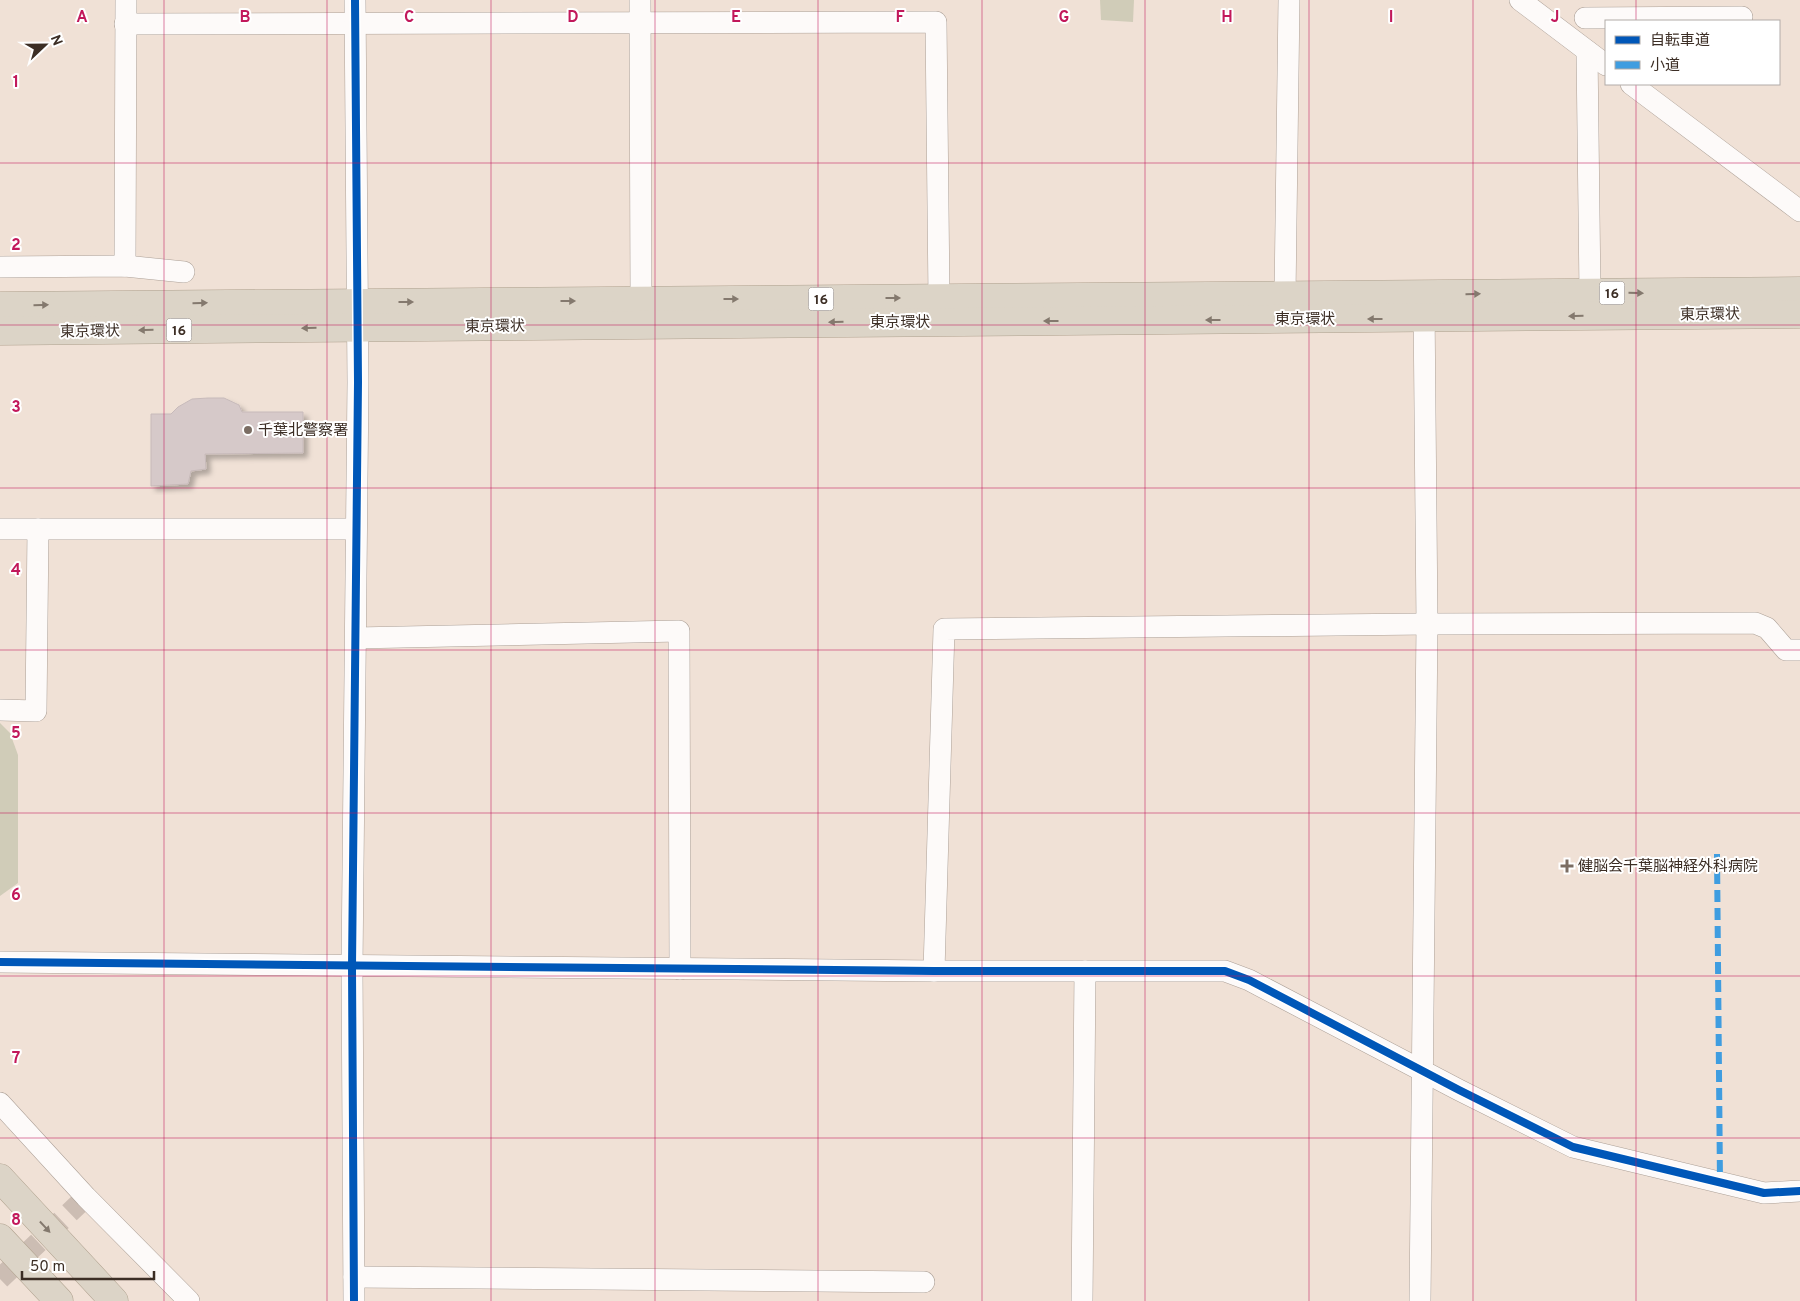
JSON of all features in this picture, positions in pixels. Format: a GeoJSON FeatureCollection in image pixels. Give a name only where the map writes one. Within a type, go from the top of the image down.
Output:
{"type":"FeatureCollection","features":[{"type":"Feature","properties":{"kind":"highway","name":"東京環状"},"geometry":{"type":"LineString","coordinates":[[357,315],[641,300],[1285,296],[1424,307],[1590,293],[1800,291]]}},
{"type":"Feature","properties":{"kind":"highway","name":"東京環状"},"geometry":{"type":"LineString","coordinates":[[3,319],[357,315],[901,321],[1424,307],[1800,314]]}},
{"type":"Feature","properties":{"kind":"highway"},"geometry":{"type":"LineString","coordinates":[[0,1178],[114,1301]]}},
{"type":"Feature","properties":{"kind":"highway"},"geometry":{"type":"LineString","coordinates":[[0,1238],[59,1301]]}},
{"type":"Feature","properties":{"kind":"street"},"geometry":{"type":"LineString","coordinates":[[125,266],[126,0]]}},
{"type":"Feature","properties":{"kind":"street"},"geometry":{"type":"LineString","coordinates":[[354,1301],[352,967],[356,638],[357,315],[355,0]]}},
{"type":"Feature","properties":{"kind":"street"},"geometry":{"type":"LineString","coordinates":[[640,0],[641,300]]}},
{"type":"Feature","properties":{"kind":"street"},"geometry":{"type":"LineString","coordinates":[[1285,296],[1289,0]]}},
{"type":"Feature","properties":{"kind":"street"},"geometry":{"type":"LineString","coordinates":[[1520,0],[1605,64]]}},
{"type":"Feature","properties":{"kind":"street"},"geometry":{"type":"LineString","coordinates":[[1590,293],[1581,46],[1585,9],[1742,17]]}},
{"type":"Feature","properties":{"kind":"street"},"geometry":{"type":"LineString","coordinates":[[125,24],[936,22],[939,298]]}},
{"type":"Feature","properties":{"kind":"street"},"geometry":{"type":"LineString","coordinates":[[1632,85],[1800,211]]}},
{"type":"Feature","properties":{"kind":"street"},"geometry":{"type":"LineString","coordinates":[[0,267],[125,266],[184,272]]}},
{"type":"Feature","properties":{"kind":"street"},"geometry":{"type":"LineString","coordinates":[[1420,1301],[1427,624],[1424,307]]}},
{"type":"Feature","properties":{"kind":"street"},"geometry":{"type":"LineString","coordinates":[[0,529],[356,528]]}},
{"type":"Feature","properties":{"kind":"street"},"geometry":{"type":"LineString","coordinates":[[0,710],[36,711],[38,529]]}},
{"type":"Feature","properties":{"kind":"street"},"geometry":{"type":"LineString","coordinates":[[934,971],[944,629],[1755,623],[1767,628],[1786,650],[1800,650]]}},
{"type":"Feature","properties":{"kind":"street"},"geometry":{"type":"LineString","coordinates":[[356,638],[679,630],[680,969]]}},
{"type":"Feature","properties":{"kind":"street"},"geometry":{"type":"LineString","coordinates":[[0,962],[352,967],[1225,971],[1248,980],[1574,1147],[1764,1193],[1800,1191]]}},
{"type":"Feature","properties":{"kind":"street"},"geometry":{"type":"LineString","coordinates":[[1082,1301],[1085,971]]}},
{"type":"Feature","properties":{"kind":"street"},"geometry":{"type":"LineString","coordinates":[[0,1103],[86,1197],[189,1301]]}},
{"type":"Feature","properties":{"kind":"street"},"geometry":{"type":"LineString","coordinates":[[354,1277],[924,1282]]}},
{"type":"Feature","properties":{"kind":"shaded area"},"geometry":{"type":"Polygon","coordinates":[[[1100,0],[1134,0],[1133,22],[1101,20],[1100,0]]]}},
{"type":"Feature","properties":{"kind":"shaded area"},"geometry":{"type":"Polygon","coordinates":[[[0,723],[10,733],[18,755],[18,883],[0,896],[0,723]]]}},
{"type":"Feature","properties":{"kind":"building"},"geometry":{"type":"Polygon","coordinates":[[[224,398],[239,405],[242,412],[303,412],[303,453],[205,454],[206,469],[191,471],[188,484],[151,486],[151,414],[171,414],[178,407],[192,399],[224,398]]]}},
{"type":"Feature","properties":{"kind":"tunnel"},"geometry":{"type":"LineString","coordinates":[[0,1279],[86,1197]]}},
{"type":"Feature","properties":{"kind":"marked path"},"geometry":{"type":"LineString","coordinates":[[1717,854],[1720,1183]]}},
{"type":"Feature","properties":{"kind":"cycle path"},"geometry":{"type":"LineString","coordinates":[[354,1301],[352,967],[358,382],[355,0]]}},
{"type":"Feature","properties":{"kind":"cycle path"},"geometry":{"type":"LineString","coordinates":[[0,962],[934,971],[1225,971],[1249,980],[1459,1090],[1573,1147],[1764,1193],[1800,1191]]}},
{"type":"Feature","properties":{"kind":"place","name":"千葉北警察署"},"geometry":{"type":"Point","coordinates":[248,430]}},
{"type":"Feature","properties":{"kind":"place","name":"健脳会千葉脳神経外科病院"},"geometry":{"type":"Point","coordinates":[1567,866]}}]}
